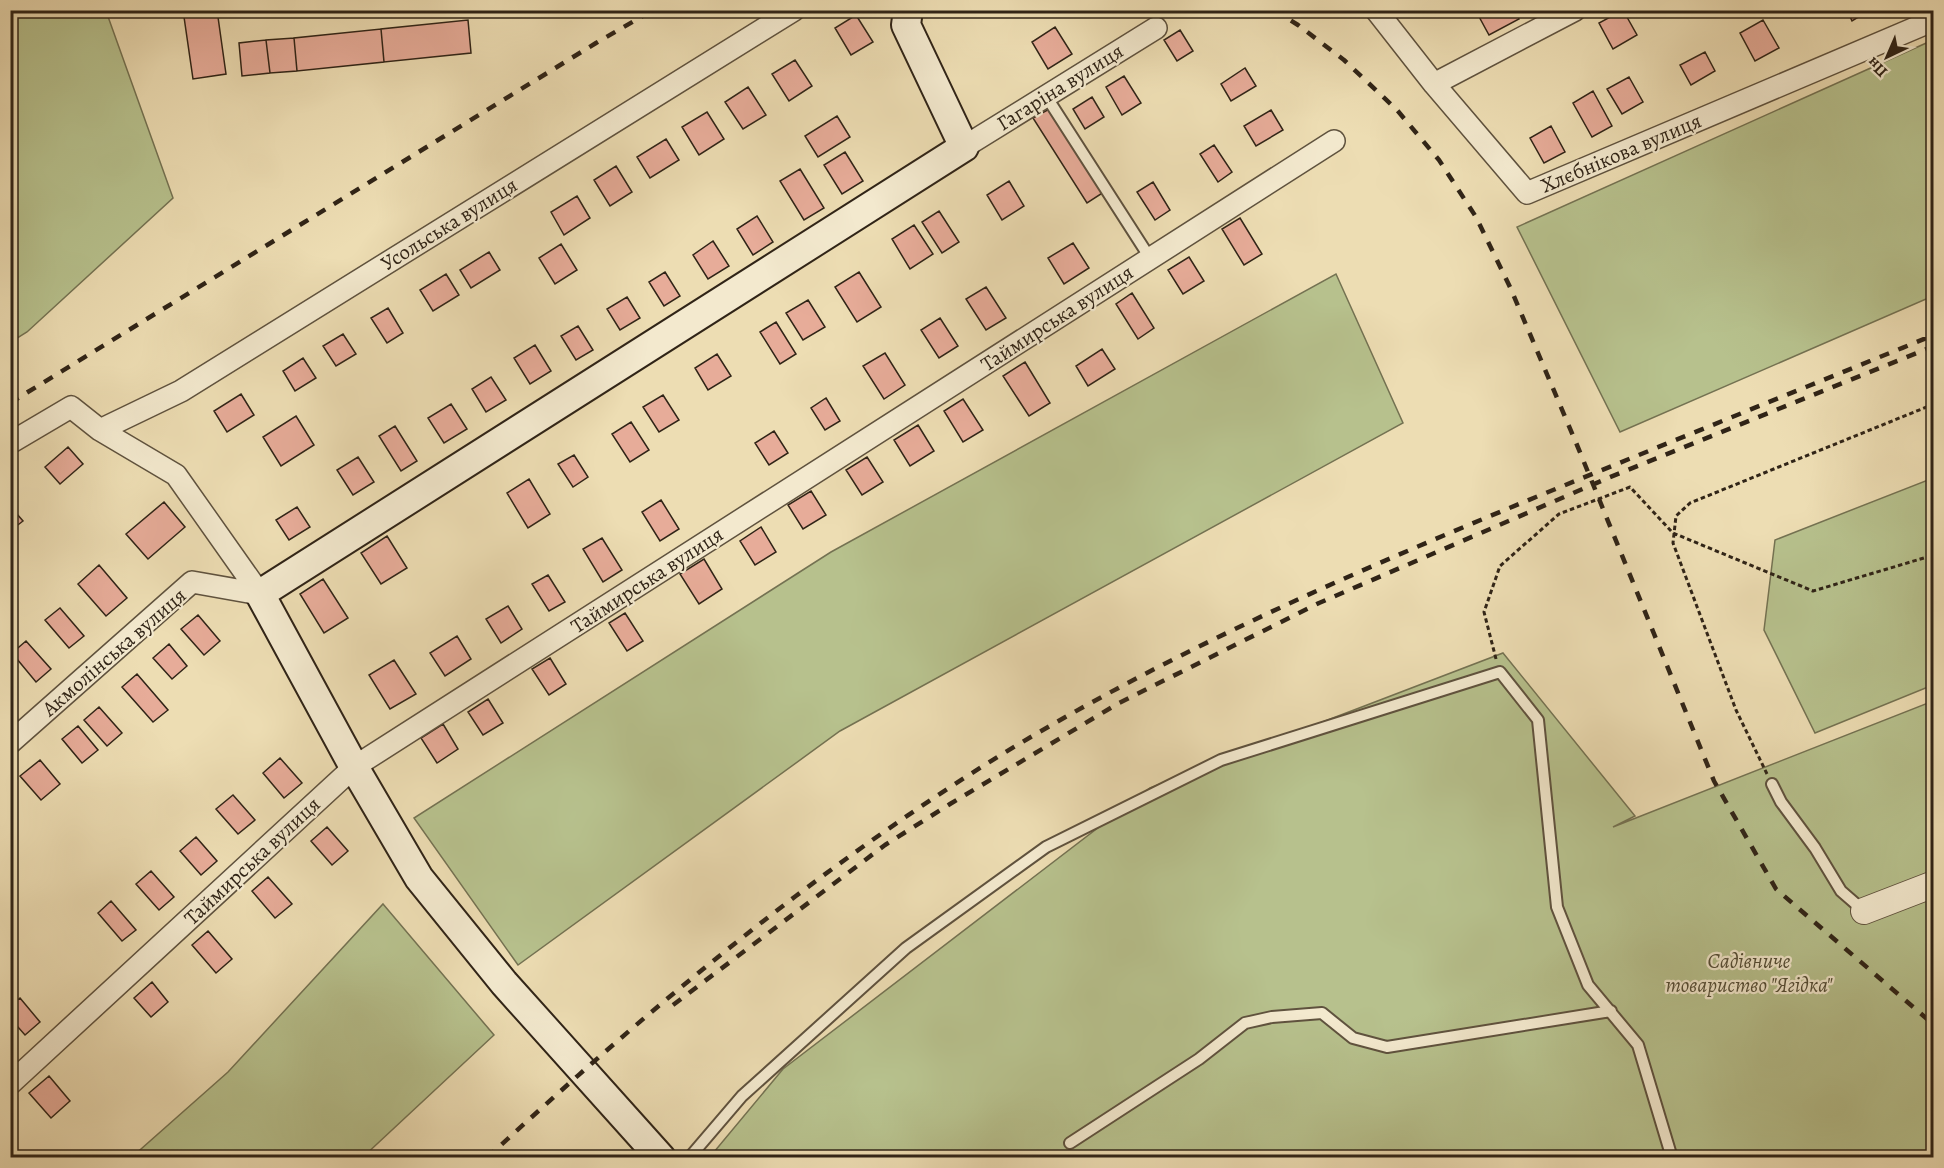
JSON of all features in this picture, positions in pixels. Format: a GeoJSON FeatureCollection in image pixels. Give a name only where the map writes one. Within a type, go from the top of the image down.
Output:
{"type":"FeatureCollection","features":[{"type":"Feature","properties":{"kind":"main road"},"geometry":{"type":"LineString","coordinates":[[661,1158],[504,983],[419,878],[354,767],[260,594],[964,147],[906,25],[908,10]]}},
{"type":"Feature","properties":{"kind":"street","name":"Усольська вулиця"},"geometry":{"type":"LineString","coordinates":[[100,430],[181,391],[794,10]]}},
{"type":"Feature","properties":{"kind":"street","name":"Хлєбнікова вулиця"},"geometry":{"type":"LineString","coordinates":[[1376,10],[1434,84],[1527,194],[1934,20]]}},
{"type":"Feature","properties":{"kind":"street"},"geometry":{"type":"LineString","coordinates":[[1434,84],[1575,10]]}},
{"type":"Feature","properties":{"kind":"street","name":"Гагаріна вулиця"},"geometry":{"type":"LineString","coordinates":[[964,147],[1156,28]]}},
{"type":"Feature","properties":{"kind":"street","name":"Таймирська вулиця"},"geometry":{"type":"LineString","coordinates":[[10,1084],[354,767],[1334,141]]}},
{"type":"Feature","properties":{"kind":"street"},"geometry":{"type":"LineString","coordinates":[[10,443],[72,407],[100,430],[176,475],[260,594]]}},
{"type":"Feature","properties":{"kind":"street","name":"Акмолiнська вулиця"},"geometry":{"type":"LineString","coordinates":[[10,743],[192,582],[260,594]]}},
{"type":"Feature","properties":{"kind":"street"},"geometry":{"type":"LineString","coordinates":[[1864,911],[1934,884]]}},
{"type":"Feature","properties":{"kind":"lane"},"geometry":{"type":"LineString","coordinates":[[1046,96],[1150,258]]}},
{"type":"Feature","properties":{"kind":"lane"},"geometry":{"type":"LineString","coordinates":[[689,1158],[742,1096],[906,948],[1046,847],[1221,760],[1500,672],[1538,720],[1557,907],[1588,986],[1638,1045],[1672,1158]]}},
{"type":"Feature","properties":{"kind":"lane"},"geometry":{"type":"LineString","coordinates":[[1772,784],[1781,802],[1815,848],[1842,891],[1864,911]]}},
{"type":"Feature","properties":{"kind":"lane"},"geometry":{"type":"LineString","coordinates":[[1070,1143],[1199,1059],[1245,1023],[1272,1017],[1322,1013],[1353,1038],[1387,1047],[1611,1011]]}},
{"type":"Feature","properties":{"kind":"path"},"geometry":{"type":"LineString","coordinates":[[1772,784],[1736,710],[1673,543],[1676,516],[1690,503],[1934,404]]}},
{"type":"Feature","properties":{"kind":"path"},"geometry":{"type":"LineString","coordinates":[[1500,672],[1484,612],[1500,566],[1559,514],[1630,487],[1673,533],[1813,591],[1934,555]]}},
{"type":"Feature","properties":{"kind":"green space"},"geometry":{"type":"Polygon","coordinates":[[[11,10],[106,11],[173,198],[27,332],[11,342],[11,10]]]}},
{"type":"Feature","properties":{"kind":"green space"},"geometry":{"type":"Polygon","coordinates":[[[1933,40],[1933,296],[1620,432],[1517,227],[1933,40]]]}},
{"type":"Feature","properties":{"kind":"green space"},"geometry":{"type":"Polygon","coordinates":[[[1336,274],[1403,423],[840,731],[518,965],[414,818],[831,552],[1336,274]]]}},
{"type":"Feature","properties":{"kind":"green space"},"geometry":{"type":"Polygon","coordinates":[[[1933,478],[1933,685],[1815,733],[1764,630],[1775,540],[1933,478]]]}},
{"type":"Feature","properties":{"kind":"green space","name":"Садівниче товариство \"Ягідка\""},"geometry":{"type":"Polygon","coordinates":[[[1503,653],[1635,816],[1613,827],[1933,701],[1933,1157],[709,1158],[783,1069],[1150,788],[1503,653]]]}},
{"type":"Feature","properties":{"kind":"green space"},"geometry":{"type":"Polygon","coordinates":[[[383,904],[494,1035],[363,1157],[132,1157],[228,1072],[383,904]]]}},
{"type":"Feature","properties":{"kind":"building"},"geometry":{"type":"Polygon","coordinates":[[[183,10],[217,10],[226,74],[193,79],[183,10]]]}},
{"type":"Feature","properties":{"kind":"building"},"geometry":{"type":"Polygon","coordinates":[[[1481,10],[1514,10],[1519,19],[1489,35],[1477,13],[1481,10]]]}},
{"type":"Feature","properties":{"kind":"building"},"geometry":{"type":"Polygon","coordinates":[[[1623,10],[1637,35],[1613,49],[1599,23],[1623,10]]]}},
{"type":"Feature","properties":{"kind":"building"},"geometry":{"type":"Polygon","coordinates":[[[1847,10],[1870,10],[1852,21],[1847,10]]]}},
{"type":"Feature","properties":{"kind":"building"},"geometry":{"type":"Polygon","coordinates":[[[856,15],[873,42],[851,55],[835,28],[856,15]]]}},
{"type":"Feature","properties":{"kind":"building"},"geometry":{"type":"Polygon","coordinates":[[[468,20],[471,53],[384,62],[381,29],[468,20]]]}},
{"type":"Feature","properties":{"kind":"building"},"geometry":{"type":"Polygon","coordinates":[[[1763,20],[1779,48],[1755,61],[1740,33],[1763,20]]]}},
{"type":"Feature","properties":{"kind":"building"},"geometry":{"type":"Polygon","coordinates":[[[1055,27],[1072,54],[1048,69],[1032,42],[1055,27]]]}},
{"type":"Feature","properties":{"kind":"building"},"geometry":{"type":"Polygon","coordinates":[[[381,29],[384,62],[297,71],[294,38],[381,29]]]}},
{"type":"Feature","properties":{"kind":"building"},"geometry":{"type":"Polygon","coordinates":[[[1180,30],[1193,51],[1177,61],[1164,40],[1180,30]]]}},
{"type":"Feature","properties":{"kind":"building"},"geometry":{"type":"Polygon","coordinates":[[[294,38],[297,71],[270,73],[266,40],[294,38]]]}},
{"type":"Feature","properties":{"kind":"building"},"geometry":{"type":"Polygon","coordinates":[[[266,40],[270,73],[242,76],[239,43],[266,40]]]}},
{"type":"Feature","properties":{"kind":"building"},"geometry":{"type":"Polygon","coordinates":[[[1705,52],[1715,71],[1691,85],[1680,65],[1705,52]]]}},
{"type":"Feature","properties":{"kind":"building"},"geometry":{"type":"Polygon","coordinates":[[[795,60],[812,86],[789,101],[772,74],[795,60]]]}},
{"type":"Feature","properties":{"kind":"building"},"geometry":{"type":"Polygon","coordinates":[[[1245,68],[1256,86],[1231,101],[1221,84],[1245,68]]]}},
{"type":"Feature","properties":{"kind":"building"},"geometry":{"type":"Polygon","coordinates":[[[1124,76],[1141,103],[1122,115],[1106,87],[1124,76]]]}},
{"type":"Feature","properties":{"kind":"building"},"geometry":{"type":"Polygon","coordinates":[[[1629,77],[1643,102],[1622,114],[1607,89],[1629,77]]]}},
{"type":"Feature","properties":{"kind":"building"},"geometry":{"type":"Polygon","coordinates":[[[748,87],[766,115],[743,129],[725,102],[748,87]]]}},
{"type":"Feature","properties":{"kind":"building"},"geometry":{"type":"Polygon","coordinates":[[[1593,91],[1612,126],[1592,137],[1573,103],[1593,91]]]}},
{"type":"Feature","properties":{"kind":"building"},"geometry":{"type":"Polygon","coordinates":[[[1092,97],[1104,117],[1085,129],[1073,109],[1092,97]]]}},
{"type":"Feature","properties":{"kind":"building"},"geometry":{"type":"Polygon","coordinates":[[[1051,108],[1104,192],[1087,203],[1033,118],[1051,108]]]}},
{"type":"Feature","properties":{"kind":"building"},"geometry":{"type":"Polygon","coordinates":[[[1271,110],[1283,130],[1256,146],[1244,126],[1271,110]]]}},
{"type":"Feature","properties":{"kind":"building"},"geometry":{"type":"Polygon","coordinates":[[[707,112],[724,139],[699,155],[682,127],[707,112]]]}},
{"type":"Feature","properties":{"kind":"building"},"geometry":{"type":"Polygon","coordinates":[[[837,116],[850,137],[818,157],[805,136],[837,116]]]}},
{"type":"Feature","properties":{"kind":"building"},"geometry":{"type":"Polygon","coordinates":[[[1551,126],[1565,152],[1544,163],[1530,138],[1551,126]]]}},
{"type":"Feature","properties":{"kind":"building"},"geometry":{"type":"Polygon","coordinates":[[[666,139],[679,160],[650,178],[637,157],[666,139]]]}},
{"type":"Feature","properties":{"kind":"building"},"geometry":{"type":"Polygon","coordinates":[[[1214,145],[1232,172],[1218,182],[1200,154],[1214,145]]]}},
{"type":"Feature","properties":{"kind":"building"},"geometry":{"type":"Polygon","coordinates":[[[845,152],[863,181],[842,194],[824,165],[845,152]]]}},
{"type":"Feature","properties":{"kind":"building"},"geometry":{"type":"Polygon","coordinates":[[[616,166],[632,192],[610,206],[594,180],[616,166]]]}},
{"type":"Feature","properties":{"kind":"building"},"geometry":{"type":"Polygon","coordinates":[[[800,169],[824,208],[804,220],[780,181],[800,169]]]}},
{"type":"Feature","properties":{"kind":"building"},"geometry":{"type":"Polygon","coordinates":[[[1009,181],[1024,206],[1002,220],[987,195],[1009,181]]]}},
{"type":"Feature","properties":{"kind":"building"},"geometry":{"type":"Polygon","coordinates":[[[1153,182],[1170,210],[1155,220],[1137,192],[1153,182]]]}},
{"type":"Feature","properties":{"kind":"building"},"geometry":{"type":"Polygon","coordinates":[[[577,196],[590,218],[564,235],[551,212],[577,196]]]}},
{"type":"Feature","properties":{"kind":"building"},"geometry":{"type":"Polygon","coordinates":[[[939,211],[959,242],[942,253],[922,222],[939,211]]]}},
{"type":"Feature","properties":{"kind":"building"},"geometry":{"type":"Polygon","coordinates":[[[757,216],[773,242],[753,255],[737,229],[757,216]]]}},
{"type":"Feature","properties":{"kind":"building"},"geometry":{"type":"Polygon","coordinates":[[[1240,218],[1262,254],[1244,265],[1222,229],[1240,218]]]}},
{"type":"Feature","properties":{"kind":"building"},"geometry":{"type":"Polygon","coordinates":[[[914,225],[933,254],[910,269],[892,239],[914,225]]]}},
{"type":"Feature","properties":{"kind":"building"},"geometry":{"type":"Polygon","coordinates":[[[713,241],[729,266],[708,279],[693,255],[713,241]]]}},
{"type":"Feature","properties":{"kind":"building"},"geometry":{"type":"Polygon","coordinates":[[[1073,243],[1089,268],[1064,284],[1048,258],[1073,243]]]}},
{"type":"Feature","properties":{"kind":"building"},"geometry":{"type":"Polygon","coordinates":[[[561,244],[577,270],[555,284],[539,258],[561,244]]]}},
{"type":"Feature","properties":{"kind":"building"},"geometry":{"type":"Polygon","coordinates":[[[489,252],[500,270],[471,288],[460,270],[489,252]]]}},
{"type":"Feature","properties":{"kind":"building"},"geometry":{"type":"Polygon","coordinates":[[[1189,257],[1204,281],[1183,294],[1168,270],[1189,257]]]}},
{"type":"Feature","properties":{"kind":"building"},"geometry":{"type":"Polygon","coordinates":[[[665,272],[680,296],[664,306],[649,282],[665,272]]]}},
{"type":"Feature","properties":{"kind":"building"},"geometry":{"type":"Polygon","coordinates":[[[859,272],[881,307],[857,322],[835,287],[859,272]]]}},
{"type":"Feature","properties":{"kind":"building"},"geometry":{"type":"Polygon","coordinates":[[[446,274],[459,295],[433,311],[420,290],[446,274]]]}},
{"type":"Feature","properties":{"kind":"building"},"geometry":{"type":"Polygon","coordinates":[[[986,287],[1006,318],[986,330],[966,299],[986,287]]]}},
{"type":"Feature","properties":{"kind":"building"},"geometry":{"type":"Polygon","coordinates":[[[1132,293],[1154,328],[1138,339],[1116,304],[1132,293]]]}},
{"type":"Feature","properties":{"kind":"building"},"geometry":{"type":"Polygon","coordinates":[[[627,297],[640,318],[620,330],[607,309],[627,297]]]}},
{"type":"Feature","properties":{"kind":"building"},"geometry":{"type":"Polygon","coordinates":[[[808,300],[825,327],[803,340],[786,313],[808,300]]]}},
{"type":"Feature","properties":{"kind":"building"},"geometry":{"type":"Polygon","coordinates":[[[388,308],[403,333],[387,343],[371,318],[388,308]]]}},
{"type":"Feature","properties":{"kind":"building"},"geometry":{"type":"Polygon","coordinates":[[[940,318],[958,346],[939,358],[921,330],[940,318]]]}},
{"type":"Feature","properties":{"kind":"building"},"geometry":{"type":"Polygon","coordinates":[[[776,322],[796,354],[780,364],[760,332],[776,322]]]}},
{"type":"Feature","properties":{"kind":"building"},"geometry":{"type":"Polygon","coordinates":[[[578,326],[593,350],[576,360],[561,336],[578,326]]]}},
{"type":"Feature","properties":{"kind":"building"},"geometry":{"type":"Polygon","coordinates":[[[343,334],[356,354],[336,366],[323,346],[343,334]]]}},
{"type":"Feature","properties":{"kind":"building"},"geometry":{"type":"Polygon","coordinates":[[[535,345],[551,371],[530,384],[514,358],[535,345]]]}},
{"type":"Feature","properties":{"kind":"building"},"geometry":{"type":"Polygon","coordinates":[[[1102,349],[1115,369],[1088,386],[1076,366],[1102,349]]]}},
{"type":"Feature","properties":{"kind":"building"},"geometry":{"type":"Polygon","coordinates":[[[885,353],[905,385],[884,399],[863,366],[885,353]]]}},
{"type":"Feature","properties":{"kind":"building"},"geometry":{"type":"Polygon","coordinates":[[[717,354],[731,376],[708,390],[695,368],[717,354]]]}},
{"type":"Feature","properties":{"kind":"building"},"geometry":{"type":"Polygon","coordinates":[[[303,358],[316,378],[295,391],[283,371],[303,358]]]}},
{"type":"Feature","properties":{"kind":"building"},"geometry":{"type":"Polygon","coordinates":[[[1025,362],[1050,403],[1029,416],[1003,376],[1025,362]]]}},
{"type":"Feature","properties":{"kind":"building"},"geometry":{"type":"Polygon","coordinates":[[[491,377],[506,400],[486,412],[472,389],[491,377]]]}},
{"type":"Feature","properties":{"kind":"building"},"geometry":{"type":"Polygon","coordinates":[[[241,394],[254,415],[227,432],[214,411],[241,394]]]}},
{"type":"Feature","properties":{"kind":"building"},"geometry":{"type":"Polygon","coordinates":[[[663,395],[679,420],[659,432],[643,407],[663,395]]]}},
{"type":"Feature","properties":{"kind":"building"},"geometry":{"type":"Polygon","coordinates":[[[826,398],[840,421],[825,430],[811,408],[826,398]]]}},
{"type":"Feature","properties":{"kind":"building"},"geometry":{"type":"Polygon","coordinates":[[[963,399],[983,430],[963,442],[944,411],[963,399]]]}},
{"type":"Feature","properties":{"kind":"building"},"geometry":{"type":"Polygon","coordinates":[[[451,404],[467,429],[444,443],[428,418],[451,404]]]}},
{"type":"Feature","properties":{"kind":"building"},"geometry":{"type":"Polygon","coordinates":[[[296,416],[314,445],[281,466],[263,437],[296,416]]]}},
{"type":"Feature","properties":{"kind":"building"},"geometry":{"type":"Polygon","coordinates":[[[631,422],[649,450],[630,462],[612,434],[631,422]]]}},
{"type":"Feature","properties":{"kind":"building"},"geometry":{"type":"Polygon","coordinates":[[[918,425],[934,451],[910,466],[894,440],[918,425]]]}},
{"type":"Feature","properties":{"kind":"building"},"geometry":{"type":"Polygon","coordinates":[[[395,426],[417,461],[401,471],[379,436],[395,426]]]}},
{"type":"Feature","properties":{"kind":"building"},"geometry":{"type":"Polygon","coordinates":[[[774,431],[788,453],[769,465],[755,443],[774,431]]]}},
{"type":"Feature","properties":{"kind":"building"},"geometry":{"type":"Polygon","coordinates":[[[68,447],[83,464],[60,484],[45,467],[68,447]]]}},
{"type":"Feature","properties":{"kind":"building"},"geometry":{"type":"Polygon","coordinates":[[[574,455],[588,477],[573,487],[558,464],[574,455]]]}},
{"type":"Feature","properties":{"kind":"building"},"geometry":{"type":"Polygon","coordinates":[[[358,457],[374,482],[353,495],[337,470],[358,457]]]}},
{"type":"Feature","properties":{"kind":"building"},"geometry":{"type":"Polygon","coordinates":[[[867,457],[883,482],[862,495],[846,470],[867,457]]]}},
{"type":"Feature","properties":{"kind":"building"},"geometry":{"type":"Polygon","coordinates":[[[529,479],[550,514],[528,528],[507,493],[529,479]]]}},
{"type":"Feature","properties":{"kind":"building"},"geometry":{"type":"Polygon","coordinates":[[[811,491],[826,515],[803,529],[788,505],[811,491]]]}},
{"type":"Feature","properties":{"kind":"building"},"geometry":{"type":"Polygon","coordinates":[[[661,500],[679,529],[660,541],[642,512],[661,500]]]}},
{"type":"Feature","properties":{"kind":"building"},"geometry":{"type":"Polygon","coordinates":[[[164,502],[185,527],[148,559],[126,534],[164,502]]]}},
{"type":"Feature","properties":{"kind":"building"},"geometry":{"type":"Polygon","coordinates":[[[10,506],[23,521],[10,531],[10,506]]]}},
{"type":"Feature","properties":{"kind":"building"},"geometry":{"type":"Polygon","coordinates":[[[297,507],[310,527],[289,540],[276,520],[297,507]]]}},
{"type":"Feature","properties":{"kind":"building"},"geometry":{"type":"Polygon","coordinates":[[[761,527],[776,552],[755,565],[740,541],[761,527]]]}},
{"type":"Feature","properties":{"kind":"building"},"geometry":{"type":"Polygon","coordinates":[[[387,536],[407,568],[381,584],[361,553],[387,536]]]}},
{"type":"Feature","properties":{"kind":"building"},"geometry":{"type":"Polygon","coordinates":[[[602,538],[622,570],[603,582],[583,549],[602,538]]]}},
{"type":"Feature","properties":{"kind":"building"},"geometry":{"type":"Polygon","coordinates":[[[704,559],[722,589],[699,604],[680,574],[704,559]]]}},
{"type":"Feature","properties":{"kind":"building"},"geometry":{"type":"Polygon","coordinates":[[[99,565],[127,598],[106,616],[78,584],[99,565]]]}},
{"type":"Feature","properties":{"kind":"building"},"geometry":{"type":"Polygon","coordinates":[[[548,575],[565,602],[549,611],[532,584],[548,575]]]}},
{"type":"Feature","properties":{"kind":"building"},"geometry":{"type":"Polygon","coordinates":[[[323,579],[348,618],[324,633],[300,594],[323,579]]]}},
{"type":"Feature","properties":{"kind":"building"},"geometry":{"type":"Polygon","coordinates":[[[508,606],[522,629],[501,643],[486,619],[508,606]]]}},
{"type":"Feature","properties":{"kind":"building"},"geometry":{"type":"Polygon","coordinates":[[[60,608],[84,636],[69,648],[45,620],[60,608]]]}},
{"type":"Feature","properties":{"kind":"building"},"geometry":{"type":"Polygon","coordinates":[[[625,613],[643,641],[627,651],[609,623],[625,613]]]}},
{"type":"Feature","properties":{"kind":"building"},"geometry":{"type":"Polygon","coordinates":[[[198,615],[220,641],[204,655],[181,629],[198,615]]]}},
{"type":"Feature","properties":{"kind":"building"},"geometry":{"type":"Polygon","coordinates":[[[457,636],[471,659],[445,676],[430,653],[457,636]]]}},
{"type":"Feature","properties":{"kind":"building"},"geometry":{"type":"Polygon","coordinates":[[[26,641],[51,669],[36,682],[12,653],[26,641]]]}},
{"type":"Feature","properties":{"kind":"building"},"geometry":{"type":"Polygon","coordinates":[[[169,644],[187,666],[172,679],[153,658],[169,644]]]}},
{"type":"Feature","properties":{"kind":"building"},"geometry":{"type":"Polygon","coordinates":[[[550,658],[566,684],[549,695],[532,669],[550,658]]]}},
{"type":"Feature","properties":{"kind":"building"},"geometry":{"type":"Polygon","coordinates":[[[394,660],[416,694],[390,709],[369,675],[394,660]]]}},
{"type":"Feature","properties":{"kind":"building"},"geometry":{"type":"Polygon","coordinates":[[[137,674],[168,710],[153,722],[122,687],[137,674]]]}},
{"type":"Feature","properties":{"kind":"building"},"geometry":{"type":"Polygon","coordinates":[[[488,699],[503,723],[483,735],[468,712],[488,699]]]}},
{"type":"Feature","properties":{"kind":"building"},"geometry":{"type":"Polygon","coordinates":[[[99,707],[122,733],[107,746],[84,720],[99,707]]]}},
{"type":"Feature","properties":{"kind":"building"},"geometry":{"type":"Polygon","coordinates":[[[443,724],[458,749],[437,763],[421,738],[443,724]]]}},
{"type":"Feature","properties":{"kind":"building"},"geometry":{"type":"Polygon","coordinates":[[[78,726],[98,750],[82,763],[62,739],[78,726]]]}},
{"type":"Feature","properties":{"kind":"building"},"geometry":{"type":"Polygon","coordinates":[[[280,758],[302,783],[284,798],[263,773],[280,758]]]}},
{"type":"Feature","properties":{"kind":"building"},"geometry":{"type":"Polygon","coordinates":[[[40,760],[60,784],[41,800],[20,776],[40,760]]]}},
{"type":"Feature","properties":{"kind":"building"},"geometry":{"type":"Polygon","coordinates":[[[233,795],[255,820],[238,834],[216,809],[233,795]]]}},
{"type":"Feature","properties":{"kind":"building"},"geometry":{"type":"Polygon","coordinates":[[[327,827],[348,851],[332,865],[311,841],[327,827]]]}},
{"type":"Feature","properties":{"kind":"building"},"geometry":{"type":"Polygon","coordinates":[[[196,837],[217,861],[201,875],[180,851],[196,837]]]}},
{"type":"Feature","properties":{"kind":"building"},"geometry":{"type":"Polygon","coordinates":[[[151,871],[174,897],[159,910],[136,884],[151,871]]]}},
{"type":"Feature","properties":{"kind":"building"},"geometry":{"type":"Polygon","coordinates":[[[268,877],[292,904],[275,918],[252,891],[268,877]]]}},
{"type":"Feature","properties":{"kind":"building"},"geometry":{"type":"Polygon","coordinates":[[[111,901],[136,930],[122,941],[98,913],[111,901]]]}},
{"type":"Feature","properties":{"kind":"building"},"geometry":{"type":"Polygon","coordinates":[[[208,931],[232,959],[216,973],[192,945],[208,931]]]}},
{"type":"Feature","properties":{"kind":"building"},"geometry":{"type":"Polygon","coordinates":[[[152,982],[168,1002],[151,1017],[134,998],[152,982]]]}},
{"type":"Feature","properties":{"kind":"building"},"geometry":{"type":"Polygon","coordinates":[[[20,998],[40,1022],[25,1035],[10,1018],[10,1006],[20,998]]]}},
{"type":"Feature","properties":{"kind":"building"},"geometry":{"type":"Polygon","coordinates":[[[49,1076],[70,1101],[51,1118],[29,1093],[49,1076]]]}},
{"type":"Feature","properties":{"kind":"railway"},"geometry":{"type":"LineString","coordinates":[[10,403],[653,10]]}},
{"type":"Feature","properties":{"kind":"railway"},"geometry":{"type":"LineString","coordinates":[[1274,10],[1344,60],[1397,110],[1439,160],[1476,217],[1510,287],[1577,445],[1714,781],[1776,889],[1934,1025]]}},
{"type":"Feature","properties":{"kind":"railway"},"geometry":{"type":"LineString","coordinates":[[487,1158],[609,1048],[801,892],[935,797],[1068,716],[1198,647],[1400,554],[1934,335]]}},
{"type":"Feature","properties":{"kind":"railway"},"geometry":{"type":"LineString","coordinates":[[673,1005],[885,845],[1119,703],[1319,603],[1608,478],[1934,346]]}}]}
